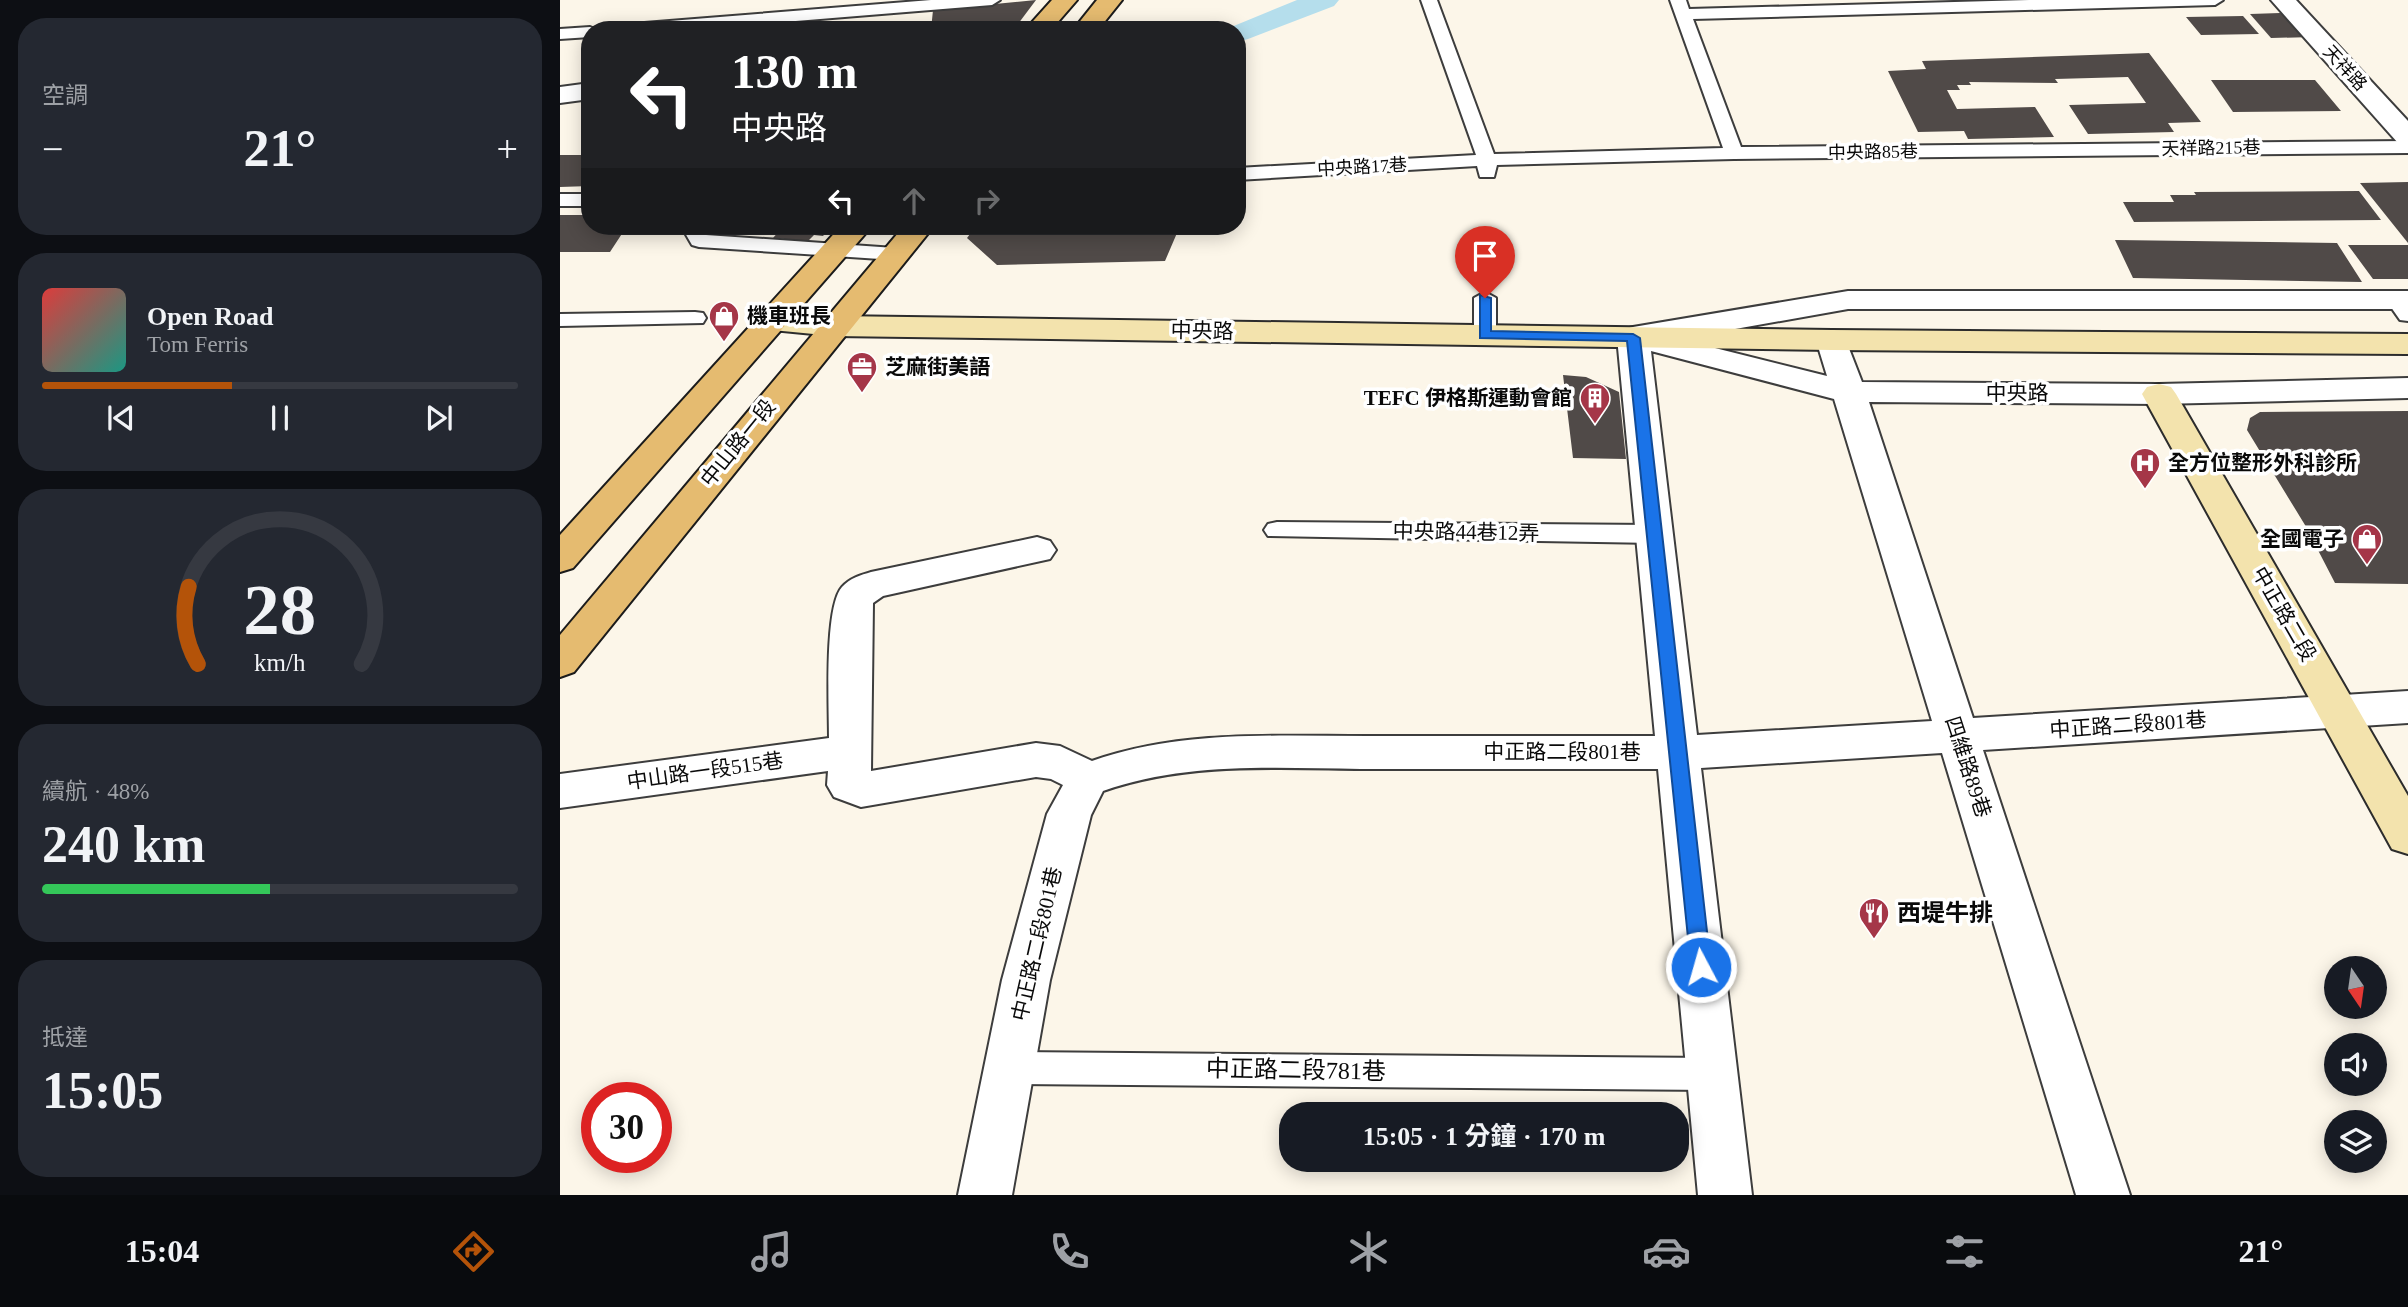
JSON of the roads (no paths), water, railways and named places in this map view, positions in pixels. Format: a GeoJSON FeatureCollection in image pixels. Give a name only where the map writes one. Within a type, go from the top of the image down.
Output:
{"type":"FeatureCollection","features":[{"type":"Feature","properties":{"kind":"main road"},"geometry":{"type":"LineString","coordinates":[[1045,21],[1065,0]]}},
{"type":"Feature","properties":{"kind":"main road"},"geometry":{"type":"LineString","coordinates":[[1093,21],[1111,0]]}},
{"type":"Feature","properties":{"kind":"main road","name":"中山路一段"},"geometry":{"type":"LineString","coordinates":[[560,662],[911,235]]}},
{"type":"Feature","properties":{"kind":"main road"},"geometry":{"type":"LineString","coordinates":[[560,559],[848,237]]}},
{"type":"Feature","properties":{"kind":"street","name":"天祥路"},"geometry":{"type":"LineString","coordinates":[[2283,0],[2408,137]]}},
{"type":"Feature","properties":{"kind":"street"},"geometry":{"type":"LineString","coordinates":[[560,95],[581,93]]}},
{"type":"Feature","properties":{"kind":"street","name":"中央路"},"geometry":{"type":"LineString","coordinates":[[1633,338],[1848,300],[2404,305]]}},
{"type":"Feature","properties":{"kind":"street","name":"中央路"},"geometry":{"type":"LineString","coordinates":[[772,322],[834,326],[1633,338],[2408,344]]}},
{"type":"Feature","properties":{"kind":"street"},"geometry":{"type":"LineString","coordinates":[[1633,338],[1725,1195]]}},
{"type":"Feature","properties":{"kind":"street","name":"中央路"},"geometry":{"type":"LineString","coordinates":[[1633,338],[1848,392],[2159,394],[2408,388]]}},
{"type":"Feature","properties":{"kind":"street","name":"四維路89巷"},"geometry":{"type":"LineString","coordinates":[[1832,340],[2103,1195]]}},
{"type":"Feature","properties":{"kind":"street","name":"中正路二段"},"geometry":{"type":"LineString","coordinates":[[2159,394],[2408,836]]}},
{"type":"Feature","properties":{"kind":"street"},"geometry":{"type":"LineString","coordinates":[[1037,550],[871,585],[856,596],[851,611],[849,785],[861,790],[1036,760],[1060,763],[1088,779]]}},
{"type":"Feature","properties":{"kind":"street","name":"中正路二段801巷"},"geometry":{"type":"LineString","coordinates":[[1009,1068],[1026,980],[1069,814],[1088,779],[1131,764],[1192,755],[1679,753],[2408,706]]}},
{"type":"Feature","properties":{"kind":"street","name":"中山路一段515巷"},"geometry":{"type":"LineString","coordinates":[[560,791],[850,751]]}},
{"type":"Feature","properties":{"kind":"street"},"geometry":{"type":"LineString","coordinates":[[985,1195],[1009,1068]]}},
{"type":"Feature","properties":{"kind":"lane"},"geometry":{"type":"LineString","coordinates":[[694,21],[802,8],[992,0]]}},
{"type":"Feature","properties":{"kind":"lane"},"geometry":{"type":"LineString","coordinates":[[1429,0],[1487,166]]}},
{"type":"Feature","properties":{"kind":"lane"},"geometry":{"type":"LineString","coordinates":[[1734,153],[1681,7],[1956,6],[2215,0]]}},
{"type":"Feature","properties":{"kind":"lane"},"geometry":{"type":"LineString","coordinates":[[560,34],[581,33]]}},
{"type":"Feature","properties":{"kind":"lane","name":"天祥路215巷"},"geometry":{"type":"LineString","coordinates":[[2013,150],[2408,147]]}},
{"type":"Feature","properties":{"kind":"lane","name":"中央路85巷"},"geometry":{"type":"LineString","coordinates":[[1565,158],[2013,150]]}},
{"type":"Feature","properties":{"kind":"lane","name":"中央路17巷"},"geometry":{"type":"LineString","coordinates":[[1246,174],[1487,166],[1565,158]]}},
{"type":"Feature","properties":{"kind":"lane"},"geometry":{"type":"LineString","coordinates":[[560,200],[581,200]]}},
{"type":"Feature","properties":{"kind":"lane"},"geometry":{"type":"LineString","coordinates":[[696,235],[699,241],[848,237],[895,254]]}},
{"type":"Feature","properties":{"kind":"lane"},"geometry":{"type":"LineString","coordinates":[[1485,298],[1485,335]]}},
{"type":"Feature","properties":{"kind":"lane"},"geometry":{"type":"LineString","coordinates":[[560,320],[695,318]]}},
{"type":"Feature","properties":{"kind":"lane","name":"中央路44巷12弄"},"geometry":{"type":"LineString","coordinates":[[1277,530],[1655,534]]}},
{"type":"Feature","properties":{"kind":"lane","name":"中正路二段781巷"},"geometry":{"type":"LineString","coordinates":[[1009,1068],[1713,1074]]}},
{"type":"Feature","properties":{"kind":"waterway"},"geometry":{"type":"LineString","coordinates":[[1246,30],[1324,0]]}},
{"type":"Feature","properties":{"kind":"place","name":"機車班長"},"geometry":{"type":"Point","coordinates":[724,343]}},
{"type":"Feature","properties":{"kind":"place","name":"芝麻街美語"},"geometry":{"type":"Point","coordinates":[862,394]}},
{"type":"Feature","properties":{"kind":"place","name":"TEFC 伊格斯運動會館"},"geometry":{"type":"Point","coordinates":[1595,425]}},
{"type":"Feature","properties":{"kind":"place","name":"全方位整形外科診所"},"geometry":{"type":"Point","coordinates":[2145,490]}},
{"type":"Feature","properties":{"kind":"place","name":"全國電子"},"geometry":{"type":"Point","coordinates":[2367,566]}},
{"type":"Feature","properties":{"kind":"place","name":"西堤牛排"},"geometry":{"type":"Point","coordinates":[1874,940]}}]}
